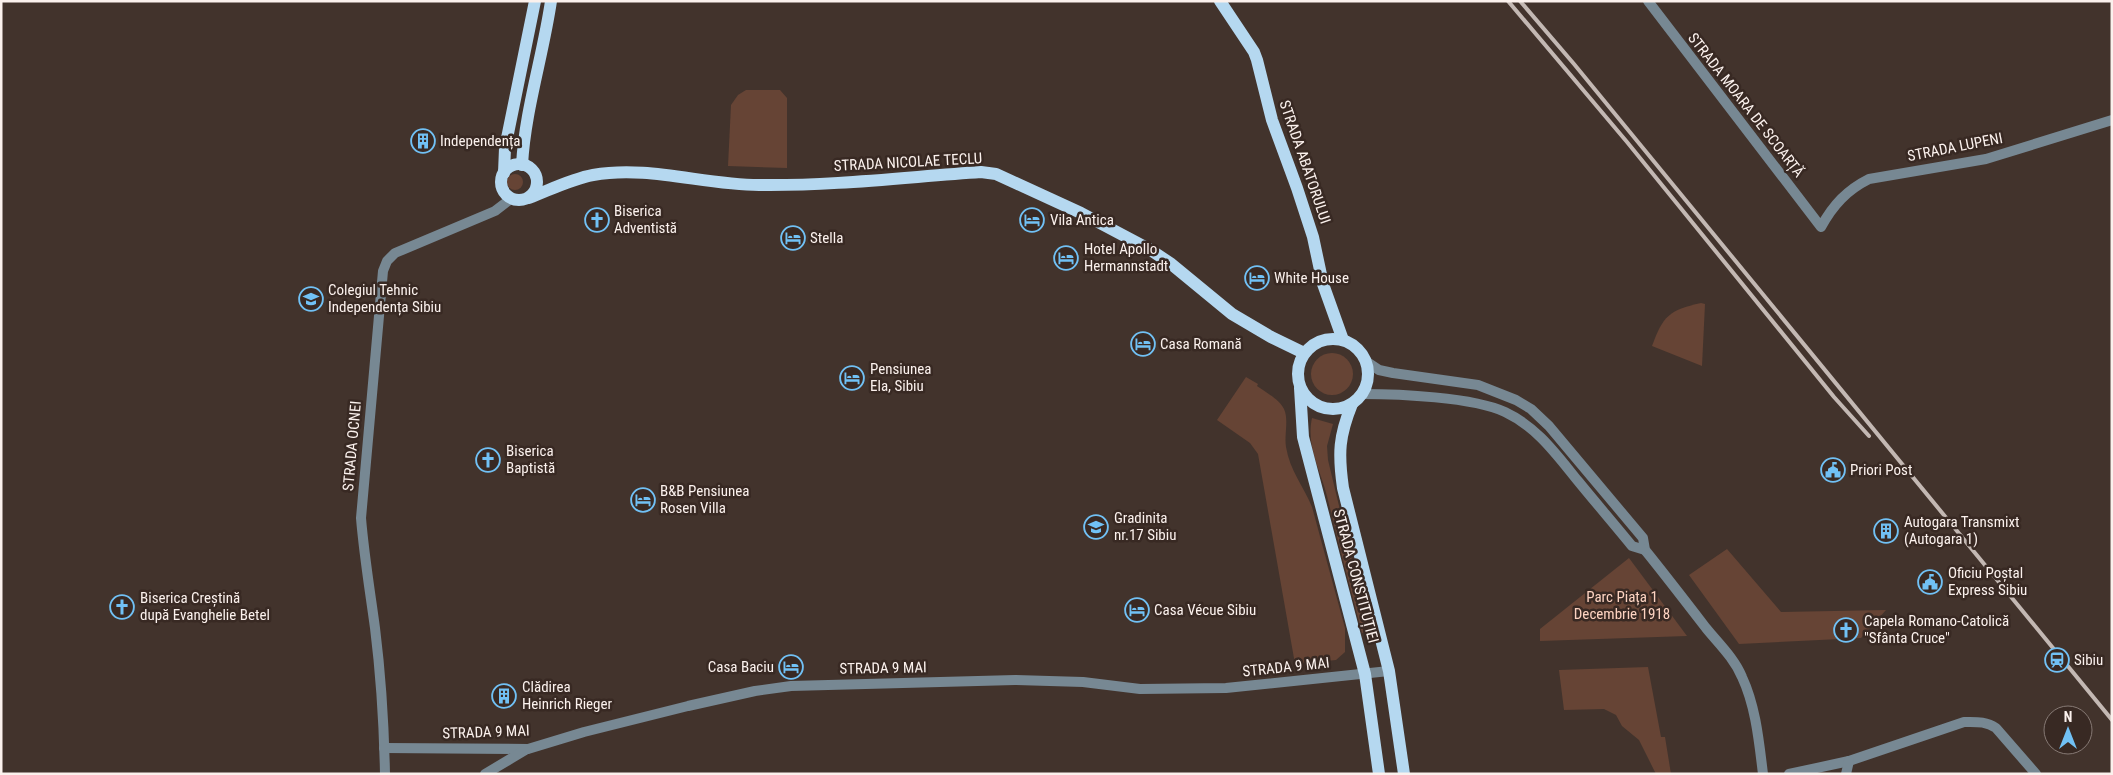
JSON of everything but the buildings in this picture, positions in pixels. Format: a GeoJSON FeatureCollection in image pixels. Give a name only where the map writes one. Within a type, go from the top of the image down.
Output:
{"type":"FeatureCollection","features":[{"type":"Feature","properties":{"kind":"main road"},"geometry":{"type":"LineString","coordinates":[[504,174],[512,166],[522,164],[531,169],[537,176],[536,191],[529,198],[523,200],[512,198],[503,190],[502,179],[504,174],[505,148],[534,1]]}},
{"type":"Feature","properties":{"kind":"main road"},"geometry":{"type":"LineString","coordinates":[[522,164],[524,138],[546,36],[551,1]]}},
{"type":"Feature","properties":{"kind":"main road","name":"STRADA ABATORULUI"},"geometry":{"type":"LineString","coordinates":[[1220,1],[1254,52],[1257,60],[1272,120],[1313,237],[1323,284],[1342,340]]}},
{"type":"Feature","properties":{"kind":"main road","name":"STRADA NICOLAE TECLU"},"geometry":{"type":"LineString","coordinates":[[529,198],[581,178],[607,174],[650,174],[736,185],[850,181],[982,172],[996,174],[1080,213],[1149,249],[1170,263],[1232,314],[1271,337],[1304,353]]}},
{"type":"Feature","properties":{"kind":"main road"},"geometry":{"type":"LineString","coordinates":[[1332,338],[1342,340],[1353,344],[1361,352],[1366,362],[1367,384],[1362,394],[1352,404],[1341,408],[1328,409],[1312,402],[1300,388],[1297,376],[1299,364],[1304,353],[1321,340],[1332,338]]}},
{"type":"Feature","properties":{"kind":"main road","name":"STRADA CONSTITUȚIEI"},"geometry":{"type":"LineString","coordinates":[[1300,388],[1303,437],[1365,674],[1380,774]]}},
{"type":"Feature","properties":{"kind":"main road","name":"STRADA CONSTITUȚIEI"},"geometry":{"type":"LineString","coordinates":[[1352,404],[1344,423],[1340,441],[1343,488],[1389,671],[1404,774]]}},
{"type":"Feature","properties":{"kind":"street","name":"STRADA MOARA DE SCOARȚĂ"},"geometry":{"type":"LineString","coordinates":[[1648,1],[1821,227]]}},
{"type":"Feature","properties":{"kind":"street","name":"STRADA LUPENI"},"geometry":{"type":"LineString","coordinates":[[1821,227],[1837,202],[1859,184],[1869,179],[1986,159],[2112,120]]}},
{"type":"Feature","properties":{"kind":"street","name":"STRADA OCNEI"},"geometry":{"type":"LineString","coordinates":[[384,774],[384,748],[375,629],[364,555],[361,518],[383,271],[390,256],[395,252],[495,210],[512,198]]}},
{"type":"Feature","properties":{"kind":"street"},"geometry":{"type":"LineString","coordinates":[[1366,362],[1380,370],[1393,374],[1478,385],[1516,400],[1531,409],[1549,426],[1642,538],[1645,550],[1730,655],[1743,677],[1754,717],[1763,774]]}},
{"type":"Feature","properties":{"kind":"street"},"geometry":{"type":"LineString","coordinates":[[1362,394],[1459,400],[1487,406],[1515,417],[1530,427],[1553,449],[1632,546],[1645,550]]}},
{"type":"Feature","properties":{"kind":"street","name":"STRADA 9 MAI"},"geometry":{"type":"LineString","coordinates":[[384,748],[528,748],[688,706],[755,691],[791,686],[1015,680],[1083,682],[1140,689],[1226,688],[1389,671]]}},
{"type":"Feature","properties":{"kind":"street"},"geometry":{"type":"LineString","coordinates":[[1790,774],[1849,761],[1964,722],[1990,724],[1996,728],[2036,774]]}},
{"type":"Feature","properties":{"kind":"street"},"geometry":{"type":"LineString","coordinates":[[485,774],[528,748]]}},
{"type":"Feature","properties":{"kind":"street"},"geometry":{"type":"LineString","coordinates":[[1846,774],[1849,761]]}},
{"type":"Feature","properties":{"kind":"green space"},"geometry":{"type":"Polygon","coordinates":[[[746,90],[780,90],[787,98],[787,168],[728,166],[731,105],[738,95],[746,90]]]}},
{"type":"Feature","properties":{"kind":"green space"},"geometry":{"type":"Polygon","coordinates":[[[515,174],[523,182],[515,190],[507,182],[515,174]]]}},
{"type":"Feature","properties":{"kind":"green space"},"geometry":{"type":"Polygon","coordinates":[[[1701,303],[1705,304],[1702,366],[1652,346],[1660,328],[1669,316],[1681,308],[1701,303]]]}},
{"type":"Feature","properties":{"kind":"green space"},"geometry":{"type":"Polygon","coordinates":[[[1328,353],[1336,353],[1347,359],[1353,374],[1347,389],[1336,395],[1328,395],[1317,389],[1311,378],[1311,370],[1317,359],[1328,353]]]}},
{"type":"Feature","properties":{"kind":"green space"},"geometry":{"type":"Polygon","coordinates":[[[1246,377],[1258,384],[1257,386],[1272,396],[1284,409],[1288,456],[1312,507],[1345,628],[1345,652],[1336,660],[1295,664],[1258,454],[1250,443],[1217,420],[1246,377]]]}},
{"type":"Feature","properties":{"kind":"green space"},"geometry":{"type":"Polygon","coordinates":[[[1312,418],[1333,424],[1327,446],[1328,460],[1369,631],[1362,633],[1327,496],[1312,448],[1312,418]]]}},
{"type":"Feature","properties":{"kind":"green space"},"geometry":{"type":"Polygon","coordinates":[[[1727,549],[1781,612],[1886,610],[1861,638],[1739,644],[1689,575],[1727,549]]]}},
{"type":"Feature","properties":{"kind":"green space","name":"Parc Piața 1 Decembrie 1918"},"geometry":{"type":"Polygon","coordinates":[[[1629,558],[1687,636],[1540,641],[1540,629],[1629,558]]]}},
{"type":"Feature","properties":{"kind":"green space"},"geometry":{"type":"Polygon","coordinates":[[[1648,667],[1661,737],[1665,737],[1671,774],[1656,774],[1639,740],[1622,726],[1616,715],[1604,709],[1564,710],[1559,670],[1648,667]]]}},
{"type":"Feature","properties":{"kind":"railway"},"geometry":{"type":"LineString","coordinates":[[1508,1],[1627,142],[1834,397],[1869,436]]}},
{"type":"Feature","properties":{"kind":"railway"},"geometry":{"type":"LineString","coordinates":[[1520,1],[1574,64],[2112,720]]}},
{"type":"Feature","properties":{"kind":"place","name":"Independența"},"geometry":{"type":"Point","coordinates":[423,141]}},
{"type":"Feature","properties":{"kind":"place","name":"Biserica Adventistă"},"geometry":{"type":"Point","coordinates":[597,220]}},
{"type":"Feature","properties":{"kind":"place","name":"Vila Antica"},"geometry":{"type":"Point","coordinates":[1032,220]}},
{"type":"Feature","properties":{"kind":"place","name":"Stella"},"geometry":{"type":"Point","coordinates":[793,238]}},
{"type":"Feature","properties":{"kind":"place","name":"Hotel Apollo Hermannstadt"},"geometry":{"type":"Point","coordinates":[1066,258]}},
{"type":"Feature","properties":{"kind":"place","name":"White House"},"geometry":{"type":"Point","coordinates":[1257,278]}},
{"type":"Feature","properties":{"kind":"place","name":"Colegiul Tehnic Independența Sibiu"},"geometry":{"type":"Point","coordinates":[311,299]}},
{"type":"Feature","properties":{"kind":"place","name":"Casa Romană"},"geometry":{"type":"Point","coordinates":[1143,344]}},
{"type":"Feature","properties":{"kind":"place","name":"Pensiunea Ela, Sibiu"},"geometry":{"type":"Point","coordinates":[852,378]}},
{"type":"Feature","properties":{"kind":"place","name":"Biserica Baptistă"},"geometry":{"type":"Point","coordinates":[488,460]}},
{"type":"Feature","properties":{"kind":"place","name":"Priori Post"},"geometry":{"type":"Point","coordinates":[1833,470]}},
{"type":"Feature","properties":{"kind":"place","name":"B&B Pensiunea Rosen Villa"},"geometry":{"type":"Point","coordinates":[643,500]}},
{"type":"Feature","properties":{"kind":"place","name":"Gradinita nr.17 Sibiu"},"geometry":{"type":"Point","coordinates":[1096,527]}},
{"type":"Feature","properties":{"kind":"place","name":"Autogara Transmixt (Autogara 1)"},"geometry":{"type":"Point","coordinates":[1886,531]}},
{"type":"Feature","properties":{"kind":"place","name":"Oficiu Poștal Express Sibiu"},"geometry":{"type":"Point","coordinates":[1930,582]}},
{"type":"Feature","properties":{"kind":"place","name":"Biserica Creștină după Evanghelie Betel"},"geometry":{"type":"Point","coordinates":[122,607]}},
{"type":"Feature","properties":{"kind":"place","name":"Casa Vécue Sibiu"},"geometry":{"type":"Point","coordinates":[1137,610]}},
{"type":"Feature","properties":{"kind":"place","name":"Capela Romano-Catolică \"Sfânta Cruce\""},"geometry":{"type":"Point","coordinates":[1846,630]}},
{"type":"Feature","properties":{"kind":"place","name":"Sibiu"},"geometry":{"type":"Point","coordinates":[2057,660]}},
{"type":"Feature","properties":{"kind":"place","name":"Casa Baciu"},"geometry":{"type":"Point","coordinates":[791,667]}},
{"type":"Feature","properties":{"kind":"place","name":"Clădirea Heinrich Rieger"},"geometry":{"type":"Point","coordinates":[504,696]}}]}
